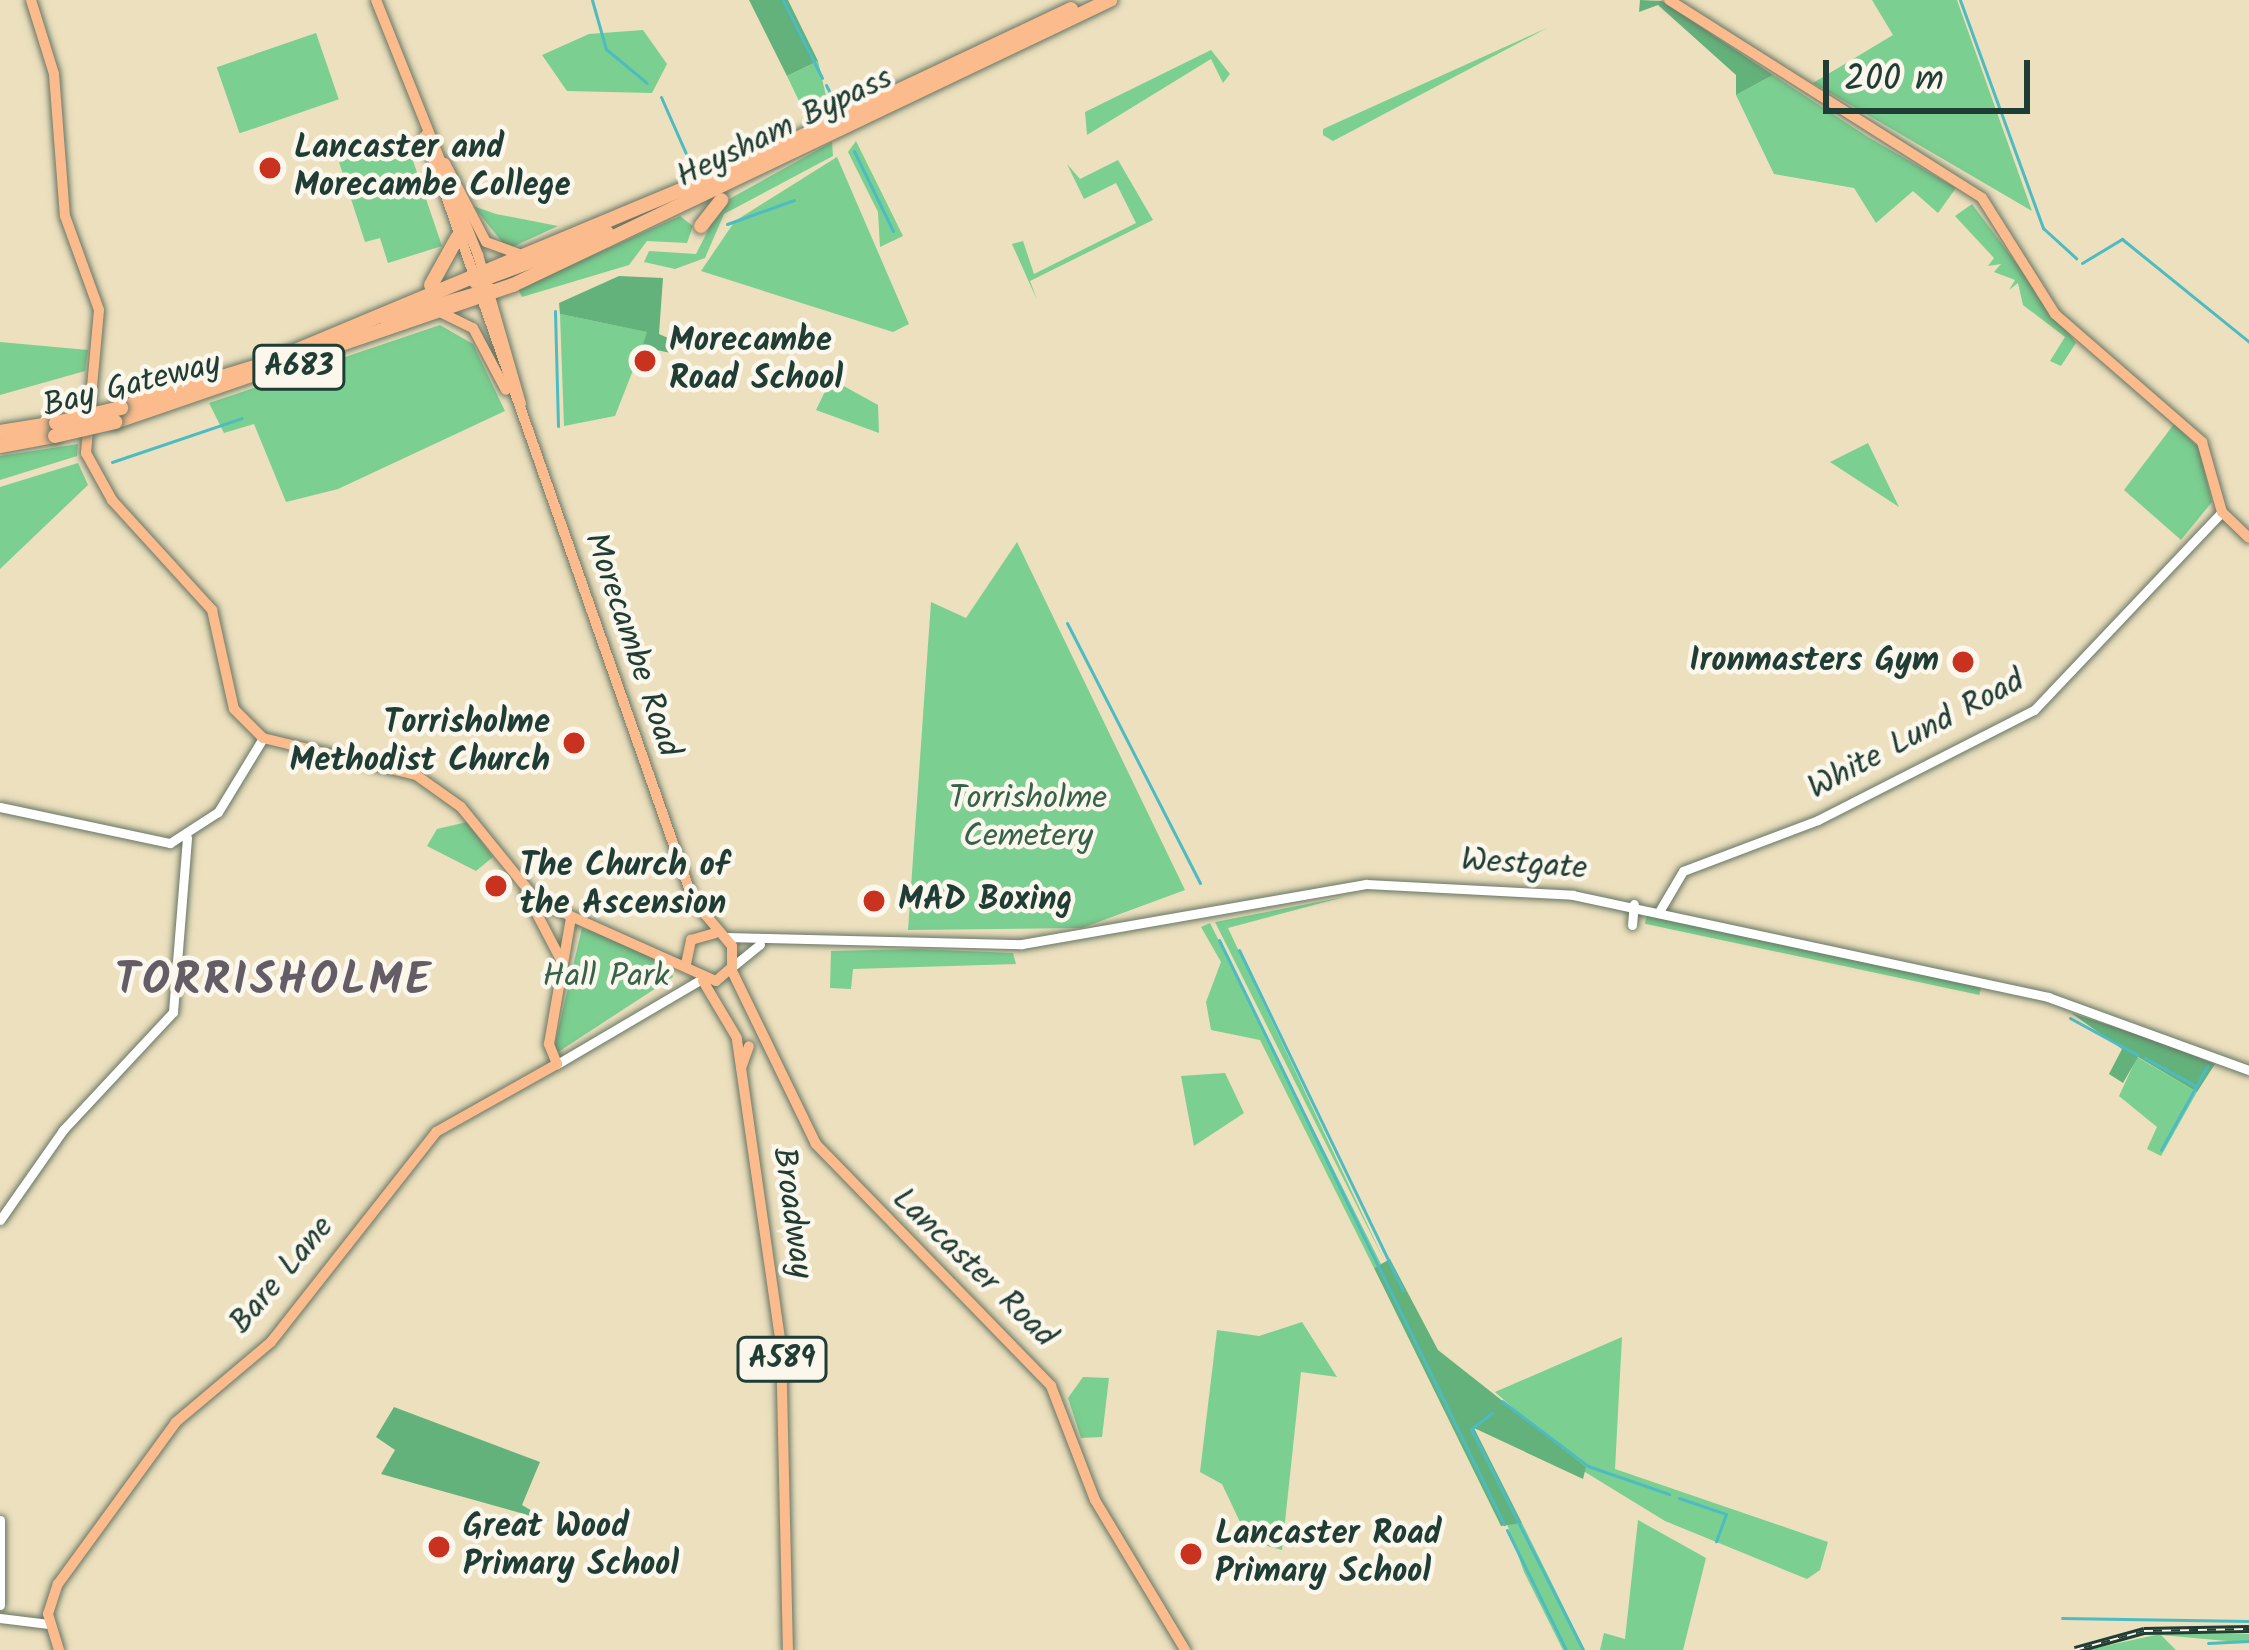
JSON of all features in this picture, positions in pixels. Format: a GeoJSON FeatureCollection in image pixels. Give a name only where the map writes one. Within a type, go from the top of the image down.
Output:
{"type":"FeatureCollection","features":[{"type":"Feature","properties":{"kind":"highway","name":"Heysham Bypass"},"geometry":{"type":"LineString","coordinates":[[480,284],[519,254],[831,129],[1090,0]]}},
{"type":"Feature","properties":{"kind":"highway","name":"A683"},"geometry":{"type":"LineString","coordinates":[[921,85],[995,57],[1110,0]]}},
{"type":"Feature","properties":{"kind":"highway","name":"Heysham Bypass"},"geometry":{"type":"LineString","coordinates":[[480,284],[693,204],[771,169],[831,129]]}},
{"type":"Feature","properties":{"kind":"highway"},"geometry":{"type":"LineString","coordinates":[[701,226],[715,202],[771,169]]}},
{"type":"Feature","properties":{"kind":"highway"},"geometry":{"type":"LineString","coordinates":[[604,220],[693,204],[696,184]]}},
{"type":"Feature","properties":{"kind":"highway"},"geometry":{"type":"LineString","coordinates":[[386,312],[443,277],[457,238]]}},
{"type":"Feature","properties":{"kind":"highway"},"geometry":{"type":"LineString","coordinates":[[314,343],[480,284]]}},
{"type":"Feature","properties":{"kind":"highway","name":"Bay Gateway"},"geometry":{"type":"LineString","coordinates":[[118,415],[386,312],[480,284]]}},
{"type":"Feature","properties":{"kind":"highway","name":"Bay Gateway"},"geometry":{"type":"LineString","coordinates":[[0,446],[118,415],[442,313],[480,284]]}},
{"type":"Feature","properties":{"kind":"highway","name":"Bay Gateway"},"geometry":{"type":"LineString","coordinates":[[0,432],[56,429]]}},
{"type":"Feature","properties":{"kind":"main road"},"geometry":{"type":"LineString","coordinates":[[31,0],[54,74],[65,216],[99,310],[84,402],[84,441],[112,500],[212,610],[225,691],[262,738],[436,787],[526,892],[562,964]]}},
{"type":"Feature","properties":{"kind":"main road","name":"Morecambe Road"},"geometry":{"type":"LineString","coordinates":[[376,0],[457,238],[480,284]]}},
{"type":"Feature","properties":{"kind":"main road"},"geometry":{"type":"LineString","coordinates":[[1669,0],[1982,198],[2055,314],[2201,442],[2222,512],[2249,538]]}},
{"type":"Feature","properties":{"kind":"main road","name":"Morecambe Road"},"geometry":{"type":"LineString","coordinates":[[425,136],[436,151],[692,900],[719,934],[732,968]]}},
{"type":"Feature","properties":{"kind":"main road"},"geometry":{"type":"LineString","coordinates":[[436,151],[486,242],[519,254]]}},
{"type":"Feature","properties":{"kind":"main road"},"geometry":{"type":"LineString","coordinates":[[442,313],[473,328],[519,404]]}},
{"type":"Feature","properties":{"kind":"main road"},"geometry":{"type":"LineString","coordinates":[[526,892],[572,919],[648,944],[686,964]]}},
{"type":"Feature","properties":{"kind":"main road","name":"Morecambe Road"},"geometry":{"type":"LineString","coordinates":[[686,964],[692,900]]}},
{"type":"Feature","properties":{"kind":"main road"},"geometry":{"type":"LineString","coordinates":[[557,1064],[549,1049],[572,919]]}},
{"type":"Feature","properties":{"kind":"main road"},"geometry":{"type":"LineString","coordinates":[[648,944],[719,934]]}},
{"type":"Feature","properties":{"kind":"main road","name":"A589"},"geometry":{"type":"LineString","coordinates":[[686,964],[702,981]]}},
{"type":"Feature","properties":{"kind":"main road"},"geometry":{"type":"LineString","coordinates":[[702,981],[732,968]]}},
{"type":"Feature","properties":{"kind":"main road","name":"Lancaster Road"},"geometry":{"type":"LineString","coordinates":[[732,968],[753,1030],[816,1144],[873,1211],[1051,1386],[1095,1500],[1185,1650]]}},
{"type":"Feature","properties":{"kind":"main road","name":"Lancaster Road"},"geometry":{"type":"LineString","coordinates":[[702,981],[743,1042],[773,1063]]}},
{"type":"Feature","properties":{"kind":"main road"},"geometry":{"type":"LineString","coordinates":[[743,1042],[753,1030]]}},
{"type":"Feature","properties":{"kind":"main road","name":"Broadway"},"geometry":{"type":"LineString","coordinates":[[743,1042],[740,1072],[781,1344],[788,1650]]}},
{"type":"Feature","properties":{"kind":"main road","name":"Bare Lane"},"geometry":{"type":"LineString","coordinates":[[49,1624],[66,1571],[176,1422],[267,1347],[436,1132],[557,1064]]}},
{"type":"Feature","properties":{"kind":"main road"},"geometry":{"type":"LineString","coordinates":[[49,1624],[59,1650]]}},
{"type":"Feature","properties":{"kind":"street","name":"White Lund Road"},"geometry":{"type":"LineString","coordinates":[[1660,910],[1684,871],[1818,820],[2034,710],[2222,512]]}},
{"type":"Feature","properties":{"kind":"street"},"geometry":{"type":"LineString","coordinates":[[0,1220],[63,1130],[173,1012],[187,838],[262,738]]}},
{"type":"Feature","properties":{"kind":"street"},"geometry":{"type":"LineString","coordinates":[[0,807],[144,843],[187,838]]}},
{"type":"Feature","properties":{"kind":"street","name":"Westgate"},"geometry":{"type":"LineString","coordinates":[[719,934],[777,940],[1022,944],[1201,917],[1366,884],[1634,904],[2048,997],[2249,1070]]}},
{"type":"Feature","properties":{"kind":"street"},"geometry":{"type":"LineString","coordinates":[[1632,925],[1634,904]]}},
{"type":"Feature","properties":{"kind":"street"},"geometry":{"type":"LineString","coordinates":[[732,968],[777,940]]}},
{"type":"Feature","properties":{"kind":"street"},"geometry":{"type":"LineString","coordinates":[[669,991],[686,964]]}},
{"type":"Feature","properties":{"kind":"street"},"geometry":{"type":"LineString","coordinates":[[557,1064],[669,991],[702,981]]}},
{"type":"Feature","properties":{"kind":"street"},"geometry":{"type":"LineString","coordinates":[[0,1520],[0,1605]]}},
{"type":"Feature","properties":{"kind":"street"},"geometry":{"type":"LineString","coordinates":[[0,1618],[49,1624]]}},
{"type":"Feature","properties":{"kind":"green space"},"geometry":{"type":"Polygon","coordinates":[[[749,0],[788,0],[818,61],[787,76],[749,0]]]}},
{"type":"Feature","properties":{"kind":"green space"},"geometry":{"type":"Polygon","coordinates":[[[1640,0],[1662,1],[1773,75],[1736,95],[1736,75],[1658,5],[1639,12],[1640,0]]]}},
{"type":"Feature","properties":{"kind":"green space"},"geometry":{"type":"Polygon","coordinates":[[[1872,0],[1957,0],[2032,211],[1813,83],[1893,35],[1872,0]]]}},
{"type":"Feature","properties":{"kind":"green space"},"geometry":{"type":"Polygon","coordinates":[[[1547,28],[1333,141],[1323,135],[1323,129],[1547,28]]]}},
{"type":"Feature","properties":{"kind":"green space"},"geometry":{"type":"Polygon","coordinates":[[[643,30],[667,64],[652,93],[567,91],[542,55],[589,34],[643,30]]]}},
{"type":"Feature","properties":{"kind":"green space"},"geometry":{"type":"Polygon","coordinates":[[[316,33],[339,99],[240,133],[217,67],[316,33]]]}},
{"type":"Feature","properties":{"kind":"green space"},"geometry":{"type":"Polygon","coordinates":[[[1211,50],[1230,74],[1223,83],[1211,59],[1087,135],[1085,112],[1211,50]]]}},
{"type":"Feature","properties":{"kind":"green space"},"geometry":{"type":"Polygon","coordinates":[[[818,61],[831,118],[811,126],[787,76],[818,61]]]}},
{"type":"Feature","properties":{"kind":"green space"},"geometry":{"type":"Polygon","coordinates":[[[1773,75],[1956,188],[1938,213],[1913,191],[1876,223],[1854,188],[1774,174],[1736,95],[1773,75]]]}},
{"type":"Feature","properties":{"kind":"green space"},"geometry":{"type":"Polygon","coordinates":[[[406,140],[442,246],[388,263],[380,238],[365,242],[339,162],[406,140]]]}},
{"type":"Feature","properties":{"kind":"green space"},"geometry":{"type":"Polygon","coordinates":[[[856,141],[903,236],[880,247],[878,212],[848,152],[856,141]]]}},
{"type":"Feature","properties":{"kind":"green space"},"geometry":{"type":"Polygon","coordinates":[[[832,142],[833,156],[724,214],[705,258],[675,269],[644,262],[649,251],[696,254],[722,203],[832,142]]]}},
{"type":"Feature","properties":{"kind":"green space"},"geometry":{"type":"Polygon","coordinates":[[[837,157],[909,324],[893,332],[701,271],[735,221],[837,157]]]}},
{"type":"Feature","properties":{"kind":"green space"},"geometry":{"type":"Polygon","coordinates":[[[1118,160],[1153,220],[1030,281],[1037,300],[1012,244],[1023,241],[1034,274],[1136,223],[1116,183],[1084,199],[1067,164],[1080,179],[1118,160]]]}},
{"type":"Feature","properties":{"kind":"green space"},"geometry":{"type":"Polygon","coordinates":[[[1972,204],[2076,343],[2061,366],[2050,361],[2065,337],[2023,305],[2018,283],[2009,290],[2015,280],[1994,272],[2001,264],[1988,266],[1994,258],[1955,216],[1972,204]]]}},
{"type":"Feature","properties":{"kind":"green space"},"geometry":{"type":"Polygon","coordinates":[[[473,206],[496,214],[558,226],[508,249],[473,206]]]}},
{"type":"Feature","properties":{"kind":"green space"},"geometry":{"type":"Polygon","coordinates":[[[680,216],[693,226],[687,243],[647,241],[629,265],[522,297],[518,289],[680,216]]]}},
{"type":"Feature","properties":{"kind":"green space"},"geometry":{"type":"Polygon","coordinates":[[[619,276],[663,278],[659,334],[677,342],[671,353],[642,347],[647,332],[560,314],[559,303],[619,276]]]}},
{"type":"Feature","properties":{"kind":"green space"},"geometry":{"type":"Polygon","coordinates":[[[560,314],[648,332],[615,416],[564,426],[560,314]]]}},
{"type":"Feature","properties":{"kind":"green space"},"geometry":{"type":"Polygon","coordinates":[[[440,325],[473,344],[505,411],[338,489],[286,502],[254,424],[224,433],[209,403],[440,325]]]}},
{"type":"Feature","properties":{"kind":"green space"},"geometry":{"type":"Polygon","coordinates":[[[0,342],[88,350],[85,371],[0,395],[0,342]]]}},
{"type":"Feature","properties":{"kind":"green space"},"geometry":{"type":"Polygon","coordinates":[[[831,379],[878,405],[879,433],[816,410],[831,379]]]}},
{"type":"Feature","properties":{"kind":"green space"},"geometry":{"type":"Polygon","coordinates":[[[2174,424],[2199,448],[2212,502],[2181,540],[2124,490],[2174,424]]]}},
{"type":"Feature","properties":{"kind":"green space"},"geometry":{"type":"Polygon","coordinates":[[[1868,443],[1899,507],[1830,462],[1868,443]]]}},
{"type":"Feature","properties":{"kind":"green space"},"geometry":{"type":"Polygon","coordinates":[[[78,444],[77,456],[0,480],[0,456],[78,444]]]}},
{"type":"Feature","properties":{"kind":"green space"},"geometry":{"type":"Polygon","coordinates":[[[78,463],[88,485],[0,569],[0,487],[78,463]]]}},
{"type":"Feature","properties":{"kind":"green space","name":"Torrisholme Cemetery"},"geometry":{"type":"Polygon","coordinates":[[[1017,542],[1185,890],[1082,928],[908,930],[931,602],[966,618],[1017,542]]]}},
{"type":"Feature","properties":{"kind":"green space"},"geometry":{"type":"Polygon","coordinates":[[[467,822],[493,857],[476,871],[427,846],[437,829],[467,822]]]}},
{"type":"Feature","properties":{"kind":"green space"},"geometry":{"type":"Polygon","coordinates":[[[1344,897],[1228,928],[1385,1262],[1215,922],[1344,897]]]}},
{"type":"Feature","properties":{"kind":"green space"},"geometry":{"type":"Polygon","coordinates":[[[1647,914],[1982,985],[1979,995],[1645,924],[1647,914]]]}},
{"type":"Feature","properties":{"kind":"green space"},"geometry":{"type":"Polygon","coordinates":[[[1210,923],[1381,1264],[1374,1268],[1260,1040],[1211,1030],[1206,1002],[1221,962],[1201,927],[1210,923]]]}},
{"type":"Feature","properties":{"kind":"green space","name":"Hall Park"},"geometry":{"type":"Polygon","coordinates":[[[582,928],[669,958],[673,977],[552,1056],[582,928]]]}},
{"type":"Feature","properties":{"kind":"green space"},"geometry":{"type":"Polygon","coordinates":[[[831,951],[1013,953],[1016,964],[853,969],[851,989],[830,988],[831,951]]]}},
{"type":"Feature","properties":{"kind":"green space"},"geometry":{"type":"Polygon","coordinates":[[[2071,1013],[2215,1064],[2197,1092],[2138,1057],[2123,1083],[2109,1074],[2122,1049],[2071,1013]]]}},
{"type":"Feature","properties":{"kind":"green space"},"geometry":{"type":"Polygon","coordinates":[[[2137,1057],[2197,1092],[2161,1156],[2147,1149],[2157,1127],[2119,1096],[2137,1057]]]}},
{"type":"Feature","properties":{"kind":"green space"},"geometry":{"type":"Polygon","coordinates":[[[1225,1073],[1244,1113],[1194,1146],[1181,1076],[1225,1073]]]}},
{"type":"Feature","properties":{"kind":"green space"},"geometry":{"type":"Polygon","coordinates":[[[1390,1259],[1438,1350],[1586,1467],[1583,1479],[1474,1428],[1522,1523],[1501,1526],[1374,1268],[1390,1259]]]}},
{"type":"Feature","properties":{"kind":"green space"},"geometry":{"type":"Polygon","coordinates":[[[1302,1322],[1337,1377],[1301,1372],[1282,1550],[1249,1541],[1222,1484],[1200,1472],[1217,1330],[1259,1336],[1302,1322]]]}},
{"type":"Feature","properties":{"kind":"green space"},"geometry":{"type":"Polygon","coordinates":[[[1622,1337],[1615,1469],[1828,1542],[1820,1570],[1807,1579],[1665,1521],[1585,1472],[1495,1392],[1622,1337]]]}},
{"type":"Feature","properties":{"kind":"green space"},"geometry":{"type":"Polygon","coordinates":[[[1083,1377],[1109,1378],[1102,1437],[1081,1438],[1068,1398],[1083,1377]]]}},
{"type":"Feature","properties":{"kind":"green space"},"geometry":{"type":"Polygon","coordinates":[[[394,1407],[540,1462],[522,1505],[549,1521],[381,1474],[395,1450],[376,1437],[394,1407]]]}},
{"type":"Feature","properties":{"kind":"green space"},"geometry":{"type":"Polygon","coordinates":[[[1638,1520],[1706,1558],[1683,1650],[1600,1650],[1604,1633],[1625,1639],[1638,1520]]]}},
{"type":"Feature","properties":{"kind":"green space"},"geometry":{"type":"Polygon","coordinates":[[[1522,1523],[1585,1650],[1563,1650],[1524,1572],[1507,1524],[1522,1523]]]}},
{"type":"Feature","properties":{"kind":"green space"},"geometry":{"type":"Polygon","coordinates":[[[2160,1634],[2249,1634],[2249,1643],[2161,1635],[2176,1650],[2087,1650],[2160,1634]]]}},
{"type":"Feature","properties":{"kind":"waterway"},"geometry":{"type":"LineString","coordinates":[[592,0],[606,49],[647,83]]}},
{"type":"Feature","properties":{"kind":"waterway"},"geometry":{"type":"LineString","coordinates":[[783,0],[822,78]]}},
{"type":"Feature","properties":{"kind":"waterway"},"geometry":{"type":"LineString","coordinates":[[1960,0],[2043,228],[2076,258]]}},
{"type":"Feature","properties":{"kind":"waterway"},"geometry":{"type":"LineString","coordinates":[[826,85],[839,111]]}},
{"type":"Feature","properties":{"kind":"waterway"},"geometry":{"type":"LineString","coordinates":[[661,97],[691,165]]}},
{"type":"Feature","properties":{"kind":"waterway"},"geometry":{"type":"LineString","coordinates":[[854,151],[893,231]]}},
{"type":"Feature","properties":{"kind":"waterway"},"geometry":{"type":"LineString","coordinates":[[727,224],[794,200]]}},
{"type":"Feature","properties":{"kind":"waterway"},"geometry":{"type":"LineString","coordinates":[[2082,263],[2122,239],[2249,342]]}},
{"type":"Feature","properties":{"kind":"waterway"},"geometry":{"type":"LineString","coordinates":[[555,311],[558,426]]}},
{"type":"Feature","properties":{"kind":"waterway"},"geometry":{"type":"LineString","coordinates":[[112,462],[242,418]]}},
{"type":"Feature","properties":{"kind":"waterway"},"geometry":{"type":"LineString","coordinates":[[1067,623],[1200,883]]}},
{"type":"Feature","properties":{"kind":"waterway"},"geometry":{"type":"LineString","coordinates":[[1219,940],[1504,1524]]}},
{"type":"Feature","properties":{"kind":"waterway"},"geometry":{"type":"LineString","coordinates":[[1239,950],[1403,1291]]}},
{"type":"Feature","properties":{"kind":"waterway"},"geometry":{"type":"LineString","coordinates":[[2070,1018],[2138,1055]]}},
{"type":"Feature","properties":{"kind":"waterway"},"geometry":{"type":"LineString","coordinates":[[2145,1058],[2196,1086]]}},
{"type":"Feature","properties":{"kind":"waterway"},"geometry":{"type":"LineString","coordinates":[[2161,1150],[2208,1065]]}},
{"type":"Feature","properties":{"kind":"waterway"},"geometry":{"type":"LineString","coordinates":[[1502,1401],[1588,1466],[1669,1494]]}},
{"type":"Feature","properties":{"kind":"waterway"},"geometry":{"type":"LineString","coordinates":[[1492,1413],[1471,1429],[1583,1650]]}},
{"type":"Feature","properties":{"kind":"waterway"},"geometry":{"type":"LineString","coordinates":[[1679,1498],[1726,1514],[1716,1541]]}},
{"type":"Feature","properties":{"kind":"waterway"},"geometry":{"type":"LineString","coordinates":[[1507,1530],[1566,1650]]}},
{"type":"Feature","properties":{"kind":"waterway"},"geometry":{"type":"LineString","coordinates":[[2062,1618],[2249,1621]]}},
{"type":"Feature","properties":{"kind":"waterway"},"geometry":{"type":"LineString","coordinates":[[2208,1643],[2249,1641]]}},
{"type":"Feature","properties":{"kind":"railway"},"geometry":{"type":"LineString","coordinates":[[2075,1650],[2144,1631],[2249,1629]]}},
{"type":"Feature","properties":{"kind":"place","name":"Lancaster and Morecambe College"},"geometry":{"type":"Point","coordinates":[270,168]}},
{"type":"Feature","properties":{"kind":"place","name":"Morecambe Road School"},"geometry":{"type":"Point","coordinates":[645,361]}},
{"type":"Feature","properties":{"kind":"place","name":"Ironmasters Gym"},"geometry":{"type":"Point","coordinates":[1963,662]}},
{"type":"Feature","properties":{"kind":"place","name":"Torrisholme Methodist Church"},"geometry":{"type":"Point","coordinates":[574,743]}},
{"type":"Feature","properties":{"kind":"place","name":"The Church of the Ascension"},"geometry":{"type":"Point","coordinates":[496,886]}},
{"type":"Feature","properties":{"kind":"place","name":"MAD Boxing"},"geometry":{"type":"Point","coordinates":[874,901]}},
{"type":"Feature","properties":{"kind":"place","name":"Great Wood Primary School"},"geometry":{"type":"Point","coordinates":[439,1547]}},
{"type":"Feature","properties":{"kind":"place","name":"Lancaster Road Primary School"},"geometry":{"type":"Point","coordinates":[1191,1554]}},
{"type":"Feature","properties":{"kind":"district","name":"TORRISHOLME"},"geometry":{"type":"Point","coordinates":[274,983]}}]}
